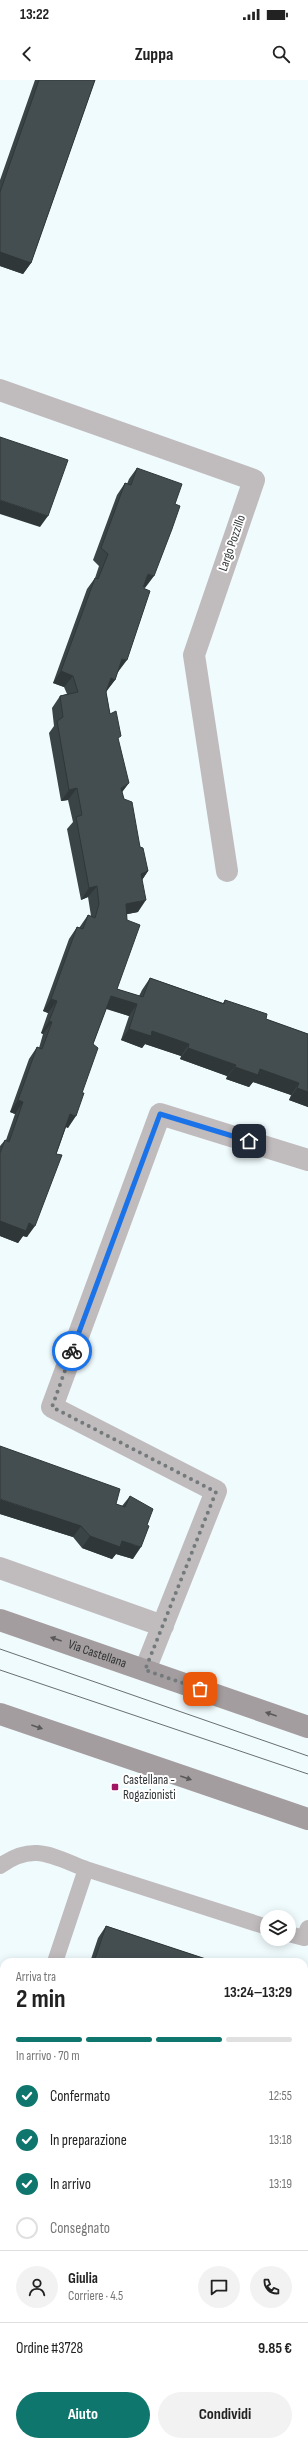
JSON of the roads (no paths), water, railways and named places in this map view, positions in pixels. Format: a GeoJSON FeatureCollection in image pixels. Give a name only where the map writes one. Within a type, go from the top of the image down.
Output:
{"type":"FeatureCollection","features":[{"type":"Feature","properties":{"kind":"main road","name":"Via Castellana"},"geometry":{"type":"LineString","coordinates":[[0,1620],[308,1727]]}},
{"type":"Feature","properties":{"kind":"main road"},"geometry":{"type":"LineString","coordinates":[[0,1714],[308,1819]]}},
{"type":"Feature","properties":{"kind":"street","name":"Largo Pozzillo"},"geometry":{"type":"LineString","coordinates":[[0,390],[254,480],[194,655],[227,871]]}},
{"type":"Feature","properties":{"kind":"street"},"geometry":{"type":"LineString","coordinates":[[145,1670],[216,1492],[52,1407],[160,1114],[308,1160]]}},
{"type":"Feature","properties":{"kind":"street"},"geometry":{"type":"LineString","coordinates":[[0,1568],[163,1626]]}},
{"type":"Feature","properties":{"kind":"lane"},"geometry":{"type":"LineString","coordinates":[[0,1866],[15,1855],[42,1852],[86,1869],[260,1924]]}},
{"type":"Feature","properties":{"kind":"lane"},"geometry":{"type":"LineString","coordinates":[[57,1958],[86,1869]]}},
{"type":"Feature","properties":{"kind":"lane"},"geometry":{"type":"LineString","coordinates":[[296,1936],[304,1938],[308,1928]]}},
{"type":"Feature","properties":{"kind":"tram line"},"geometry":{"type":"LineString","coordinates":[[0,1649],[308,1756]]}},
{"type":"Feature","properties":{"kind":"tram line"},"geometry":{"type":"LineString","coordinates":[[0,1670],[308,1774]]}},
{"type":"Feature","properties":{"kind":"place","name":"Castellana - Rogazionisti"},"geometry":{"type":"Point","coordinates":[115,1787]}}]}
